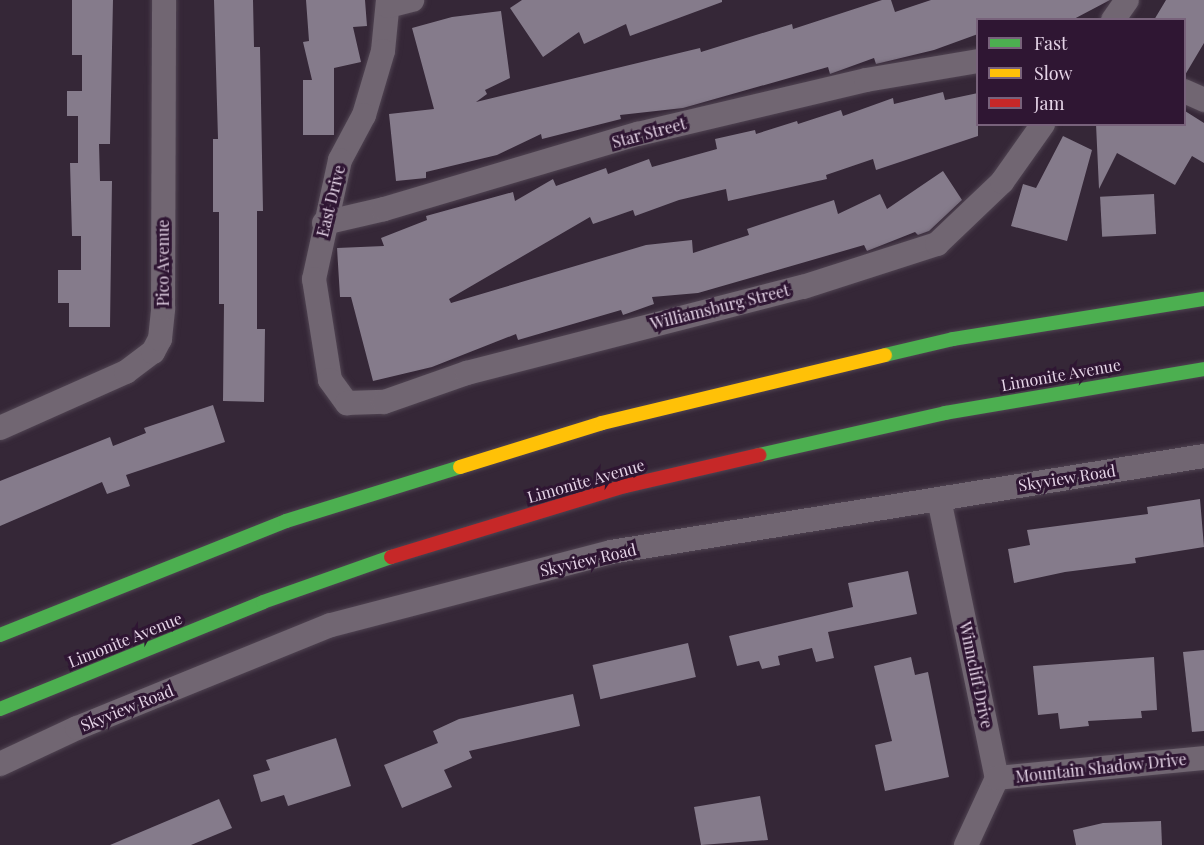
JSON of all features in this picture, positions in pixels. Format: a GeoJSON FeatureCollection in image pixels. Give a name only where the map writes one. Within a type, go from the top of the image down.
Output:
{"type":"FeatureCollection","features":[{"type":"Feature","properties":{"kind":"main road"},"geometry":{"type":"LineString","coordinates":[[0,635],[297,517],[602,423],[749,385],[953,339],[1204,299]]}},
{"type":"Feature","properties":{"kind":"main road","name":"Limonite Avenue"},"geometry":{"type":"LineString","coordinates":[[0,709],[354,569],[625,486],[945,413],[1204,369]]}},
{"type":"Feature","properties":{"kind":"street","name":"Pico Avenue"},"geometry":{"type":"LineString","coordinates":[[0,428],[126,372],[153,352],[160,339],[164,308],[164,0]]}},
{"type":"Feature","properties":{"kind":"street"},"geometry":{"type":"LineString","coordinates":[[388,3],[412,0]]}},
{"type":"Feature","properties":{"kind":"street"},"geometry":{"type":"LineString","coordinates":[[1114,18],[1127,0]]}},
{"type":"Feature","properties":{"kind":"street","name":"East Drive"},"geometry":{"type":"LineString","coordinates":[[347,403],[330,380],[320,337],[314,279],[324,223],[340,160],[368,105],[383,51],[388,3]]}},
{"type":"Feature","properties":{"kind":"street","name":"Star Street"},"geometry":{"type":"LineString","coordinates":[[324,223],[384,209],[638,134],[866,80],[976,61]]}},
{"type":"Feature","properties":{"kind":"street"},"geometry":{"type":"LineString","coordinates":[[1186,91],[1204,100]]}},
{"type":"Feature","properties":{"kind":"street","name":"Williamsburg Street"},"geometry":{"type":"LineString","coordinates":[[347,403],[384,402],[479,370],[803,287],[937,244],[1002,182],[1042,126]]}},
{"type":"Feature","properties":{"kind":"street","name":"Skyview Road"},"geometry":{"type":"LineString","coordinates":[[0,764],[77,728],[331,625],[611,552],[1204,456]]}},
{"type":"Feature","properties":{"kind":"street","name":"Winncliff Drive"},"geometry":{"type":"LineString","coordinates":[[939,499],[997,778]]}},
{"type":"Feature","properties":{"kind":"street","name":"Mountain Shadow Drive"},"geometry":{"type":"LineString","coordinates":[[997,778],[1204,758]]}},
{"type":"Feature","properties":{"kind":"street"},"geometry":{"type":"LineString","coordinates":[[966,845],[997,778]]}},
{"type":"Feature","properties":{"kind":"building"},"geometry":{"type":"Polygon","coordinates":[[[72,0],[113,0],[110,144],[99,144],[100,181],[112,181],[110,327],[69,327],[69,303],[58,303],[58,270],[81,270],[81,236],[72,236],[70,163],[78,163],[78,116],[67,116],[67,91],[82,91],[82,55],[72,55],[72,0]]]}},
{"type":"Feature","properties":{"kind":"building"},"geometry":{"type":"Polygon","coordinates":[[[214,0],[253,0],[254,47],[260,47],[263,211],[257,211],[257,329],[265,329],[264,402],[223,401],[224,304],[219,304],[219,212],[213,212],[213,139],[218,139],[214,0]]]}},
{"type":"Feature","properties":{"kind":"building"},"geometry":{"type":"Polygon","coordinates":[[[306,0],[365,0],[367,26],[353,27],[361,62],[334,68],[334,135],[303,135],[303,80],[312,80],[303,42],[309,41],[306,0]]]}},
{"type":"Feature","properties":{"kind":"building"},"geometry":{"type":"Polygon","coordinates":[[[522,0],[722,0],[722,2],[630,36],[626,24],[584,44],[579,32],[543,57],[510,8],[522,0]]]}},
{"type":"Feature","properties":{"kind":"building"},"geometry":{"type":"Polygon","coordinates":[[[882,0],[891,0],[895,12],[931,0],[1110,0],[1076,18],[976,18],[976,35],[934,50],[876,64],[874,58],[830,74],[828,67],[683,108],[620,115],[621,119],[542,139],[541,134],[497,155],[426,172],[426,178],[396,181],[389,114],[434,109],[412,28],[452,17],[501,11],[510,78],[485,90],[487,94],[476,102],[700,48],[701,52],[792,24],[793,29],[882,0]]]}},
{"type":"Feature","properties":{"kind":"building"},"geometry":{"type":"Polygon","coordinates":[[[1166,0],[1204,0],[1204,43],[1186,73],[1186,18],[1155,18],[1166,0]]]}},
{"type":"Feature","properties":{"kind":"building"},"geometry":{"type":"Polygon","coordinates":[[[943,92],[945,100],[976,93],[978,136],[876,170],[873,159],[826,175],[827,179],[728,201],[726,189],[679,200],[635,216],[633,210],[593,224],[590,217],[449,299],[451,303],[646,245],[692,240],[693,253],[749,235],[747,229],[834,200],[838,214],[880,194],[887,209],[943,171],[962,200],[929,231],[918,235],[915,232],[867,251],[864,245],[698,293],[652,297],[654,304],[623,315],[621,310],[518,340],[516,334],[432,367],[373,381],[351,297],[340,297],[337,248],[384,246],[381,238],[427,220],[426,216],[513,192],[515,201],[553,179],[556,186],[606,168],[608,174],[649,159],[652,167],[717,149],[715,139],[755,130],[756,134],[841,110],[843,116],[893,98],[894,104],[943,92]]]}},
{"type":"Feature","properties":{"kind":"building"},"geometry":{"type":"Polygon","coordinates":[[[1186,112],[1204,123],[1204,163],[1192,156],[1175,185],[1117,153],[1099,189],[1096,126],[1186,126],[1186,112]]]}},
{"type":"Feature","properties":{"kind":"building"},"geometry":{"type":"Polygon","coordinates":[[[1063,136],[1092,150],[1067,241],[1011,226],[1023,184],[1036,188],[1063,136]]]}},
{"type":"Feature","properties":{"kind":"building"},"geometry":{"type":"Polygon","coordinates":[[[1154,194],[1156,234],[1102,237],[1100,197],[1154,194]]]}},
{"type":"Feature","properties":{"kind":"building"},"geometry":{"type":"Polygon","coordinates":[[[213,405],[225,442],[126,475],[130,486],[107,494],[102,482],[0,526],[0,481],[110,437],[113,446],[146,433],[144,428],[213,405]]]}},
{"type":"Feature","properties":{"kind":"building"},"geometry":{"type":"Polygon","coordinates":[[[1200,499],[1204,547],[1135,558],[1136,563],[1065,572],[1014,583],[1008,549],[1030,545],[1027,530],[1148,514],[1147,507],[1200,499]]]}},
{"type":"Feature","properties":{"kind":"building"},"geometry":{"type":"Polygon","coordinates":[[[908,571],[917,614],[828,632],[834,658],[816,662],[812,648],[778,656],[780,665],[762,669],[759,661],[737,666],[729,636],[853,607],[848,583],[908,571]]]}},
{"type":"Feature","properties":{"kind":"building"},"geometry":{"type":"Polygon","coordinates":[[[688,643],[696,677],[600,699],[593,665],[688,643]]]}},
{"type":"Feature","properties":{"kind":"building"},"geometry":{"type":"Polygon","coordinates":[[[1204,650],[1204,731],[1192,732],[1183,652],[1204,650]]]}},
{"type":"Feature","properties":{"kind":"building"},"geometry":{"type":"Polygon","coordinates":[[[911,657],[915,675],[928,672],[949,777],[885,791],[875,745],[892,741],[874,666],[911,657]]]}},
{"type":"Feature","properties":{"kind":"building"},"geometry":{"type":"Polygon","coordinates":[[[1154,657],[1157,710],[1141,711],[1142,718],[1088,721],[1089,726],[1060,729],[1058,713],[1038,715],[1033,666],[1154,657]]]}},
{"type":"Feature","properties":{"kind":"building"},"geometry":{"type":"Polygon","coordinates":[[[573,694],[580,726],[469,751],[472,758],[444,770],[452,787],[402,808],[384,765],[438,743],[433,731],[459,719],[573,694]]]}},
{"type":"Feature","properties":{"kind":"building"},"geometry":{"type":"Polygon","coordinates":[[[336,738],[351,786],[288,806],[284,795],[261,802],[253,775],[270,770],[266,760],[336,738]]]}},
{"type":"Feature","properties":{"kind":"building"},"geometry":{"type":"Polygon","coordinates":[[[760,796],[768,840],[701,845],[694,807],[760,796]]]}},
{"type":"Feature","properties":{"kind":"building"},"geometry":{"type":"Polygon","coordinates":[[[219,799],[232,828],[191,845],[110,845],[219,799]]]}},
{"type":"Feature","properties":{"kind":"building"},"geometry":{"type":"Polygon","coordinates":[[[1161,821],[1162,845],[1076,845],[1073,830],[1103,823],[1161,821]]]}},
{"type":"Feature","properties":{"kind":"traffic: fast"},"geometry":{"type":"LineString","coordinates":[[885,355],[953,339],[1204,299]]}},
{"type":"Feature","properties":{"kind":"traffic: fast"},"geometry":{"type":"LineString","coordinates":[[759,455],[945,413],[1204,369]]}},
{"type":"Feature","properties":{"kind":"traffic: fast"},"geometry":{"type":"LineString","coordinates":[[0,635],[286,521],[460,467]]}},
{"type":"Feature","properties":{"kind":"traffic: fast"},"geometry":{"type":"LineString","coordinates":[[0,709],[263,602],[391,557]]}},
{"type":"Feature","properties":{"kind":"traffic: slow"},"geometry":{"type":"LineString","coordinates":[[460,467],[602,423],[885,355]]}},
{"type":"Feature","properties":{"kind":"traffic: jam"},"geometry":{"type":"LineString","coordinates":[[391,557],[625,486],[759,455]]}}]}
